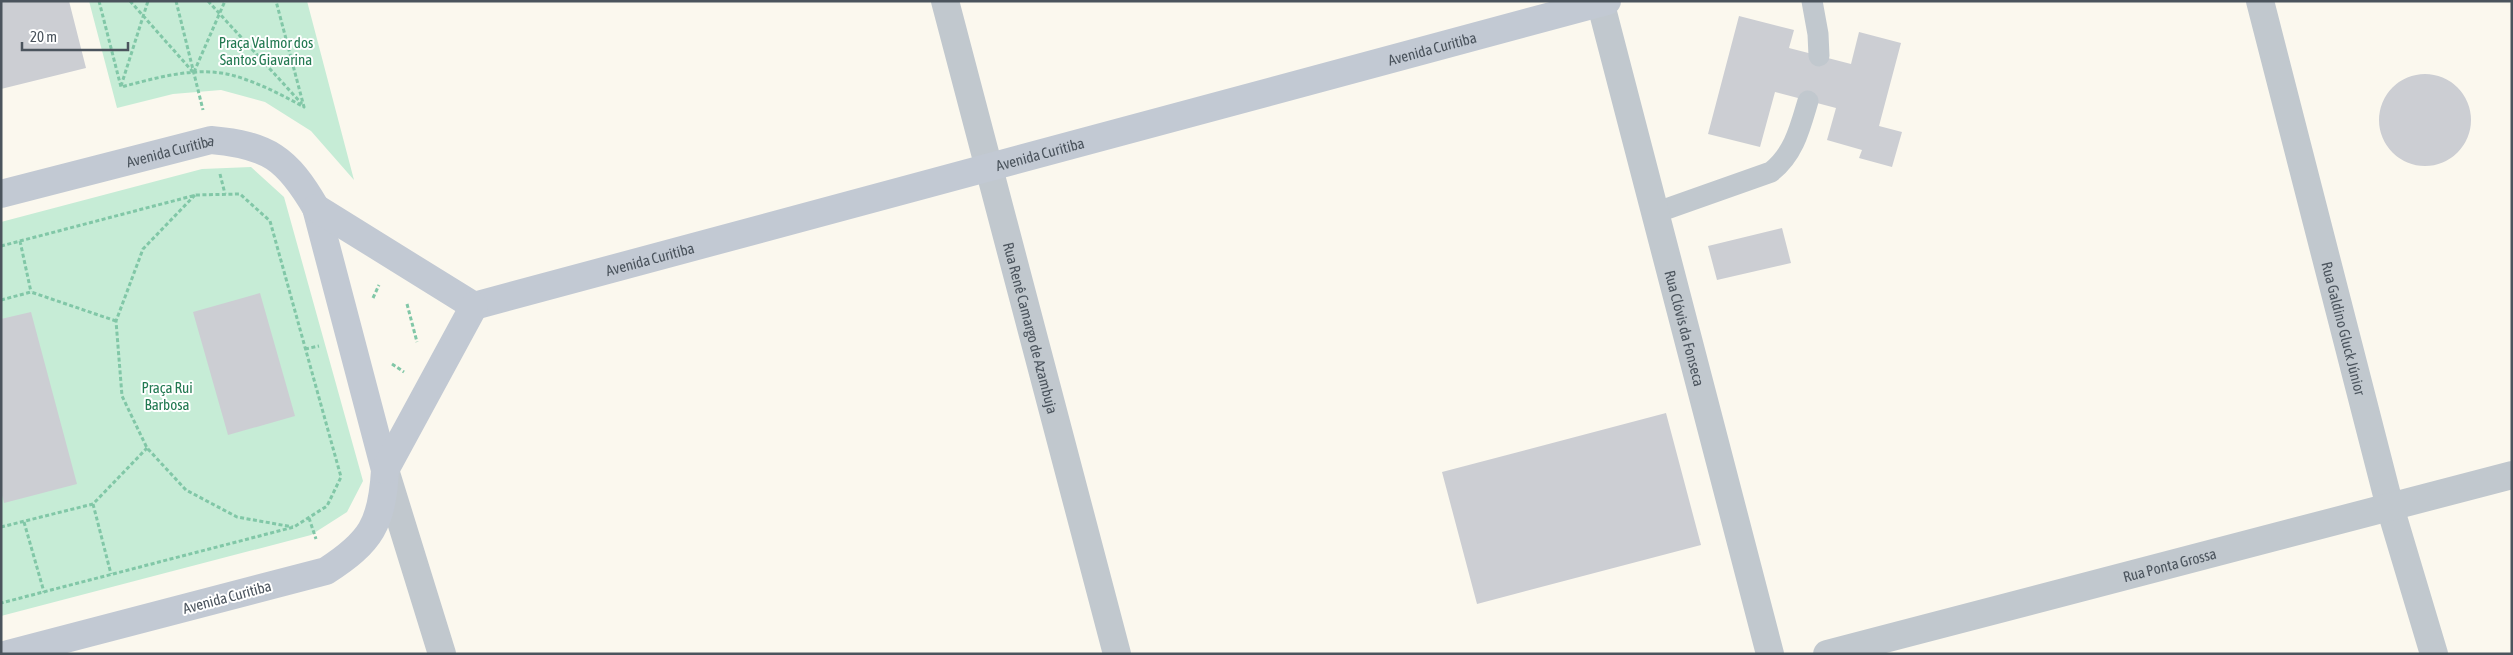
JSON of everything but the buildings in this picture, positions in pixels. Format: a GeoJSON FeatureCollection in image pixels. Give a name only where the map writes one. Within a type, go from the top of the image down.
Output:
{"type":"FeatureCollection","features":[{"type":"Feature","properties":{"kind":"main road","name":"Avenida Curitiba"},"geometry":{"type":"LineString","coordinates":[[316,208],[474,306],[1602,2]]}},
{"type":"Feature","properties":{"kind":"main road","name":"Avenida Curitiba"},"geometry":{"type":"LineString","coordinates":[[1,194],[211,140],[244,143],[274,156],[299,179],[316,208],[385,470],[384,500],[372,530],[353,554],[326,571],[8,654]]}},
{"type":"Feature","properties":{"kind":"main road","name":"Avenida Curitiba"},"geometry":{"type":"LineString","coordinates":[[385,470],[474,306]]}},
{"type":"Feature","properties":{"kind":"street","name":"Rua Renê Camargo de Azambuja"},"geometry":{"type":"LineString","coordinates":[[945,1],[991,168],[1117,654]]}},
{"type":"Feature","properties":{"kind":"street","name":"Rua Galdino Gluck Júnior"},"geometry":{"type":"LineString","coordinates":[[2260,1],[2390,507],[2434,654]]}},
{"type":"Feature","properties":{"kind":"street","name":"Rua Clóvis da Fonseca"},"geometry":{"type":"LineString","coordinates":[[1602,2],[1655,214],[1770,654]]}},
{"type":"Feature","properties":{"kind":"street"},"geometry":{"type":"LineString","coordinates":[[385,470],[442,654]]}},
{"type":"Feature","properties":{"kind":"street","name":"Rua Ponta Grossa"},"geometry":{"type":"LineString","coordinates":[[1827,654],[2512,475]]}},
{"type":"Feature","properties":{"kind":"lane"},"geometry":{"type":"LineString","coordinates":[[1812,1],[1818,34],[1819,56]]}},
{"type":"Feature","properties":{"kind":"lane"},"geometry":{"type":"LineString","coordinates":[[1655,214],[1771,172],[1784,162],[1798,138],[1808,101]]}},
{"type":"Feature","properties":{"kind":"path"},"geometry":{"type":"LineString","coordinates":[[99,1],[121,87]]}},
{"type":"Feature","properties":{"kind":"path"},"geometry":{"type":"LineString","coordinates":[[130,1],[194,73]]}},
{"type":"Feature","properties":{"kind":"path"},"geometry":{"type":"LineString","coordinates":[[121,87],[148,1]]}},
{"type":"Feature","properties":{"kind":"path"},"geometry":{"type":"LineString","coordinates":[[176,1],[225,194]]}},
{"type":"Feature","properties":{"kind":"path"},"geometry":{"type":"LineString","coordinates":[[208,1],[304,107]]}},
{"type":"Feature","properties":{"kind":"path"},"geometry":{"type":"LineString","coordinates":[[194,73],[225,1]]}},
{"type":"Feature","properties":{"kind":"path"},"geometry":{"type":"LineString","coordinates":[[276,1],[304,107]]}},
{"type":"Feature","properties":{"kind":"path"},"geometry":{"type":"LineString","coordinates":[[121,87],[166,76],[194,73],[233,75],[270,88],[304,107]]}},
{"type":"Feature","properties":{"kind":"path"},"geometry":{"type":"LineString","coordinates":[[1,246],[196,195],[240,194],[270,220],[341,477],[327,506],[294,527],[1,603]]}},
{"type":"Feature","properties":{"kind":"path"},"geometry":{"type":"LineString","coordinates":[[196,195],[143,249],[116,321],[122,396],[147,448],[186,490],[237,517],[294,527]]}},
{"type":"Feature","properties":{"kind":"path"},"geometry":{"type":"LineString","coordinates":[[20,241],[31,292]]}},
{"type":"Feature","properties":{"kind":"path"},"geometry":{"type":"LineString","coordinates":[[351,338],[394,257]]}},
{"type":"Feature","properties":{"kind":"path"},"geometry":{"type":"LineString","coordinates":[[394,257],[430,388]]}},
{"type":"Feature","properties":{"kind":"path"},"geometry":{"type":"LineString","coordinates":[[1,300],[31,292],[116,321]]}},
{"type":"Feature","properties":{"kind":"path"},"geometry":{"type":"LineString","coordinates":[[305,349],[351,338],[430,388]]}},
{"type":"Feature","properties":{"kind":"path"},"geometry":{"type":"LineString","coordinates":[[1,528],[93,504],[147,448]]}},
{"type":"Feature","properties":{"kind":"path"},"geometry":{"type":"LineString","coordinates":[[93,504],[112,574]]}},
{"type":"Feature","properties":{"kind":"path"},"geometry":{"type":"LineString","coordinates":[[24,522],[44,592]]}},
{"type":"Feature","properties":{"kind":"shaded area"},"geometry":{"type":"Polygon","coordinates":[[[1,1],[2512,1],[2512,654],[1,654],[1,1]]]}},
{"type":"Feature","properties":{"kind":"green space","name":"Praça Valmor dos Santos Giavarina"},"geometry":{"type":"Polygon","coordinates":[[[89,1],[307,1],[354,180],[311,131],[265,102],[221,90],[173,94],[117,108],[89,1]]]}},
{"type":"Feature","properties":{"kind":"green space","name":"Praça Rui Barbosa"},"geometry":{"type":"Polygon","coordinates":[[[251,167],[284,197],[363,481],[347,512],[311,535],[1,616],[1,222],[202,169],[251,167]]]}}]}
